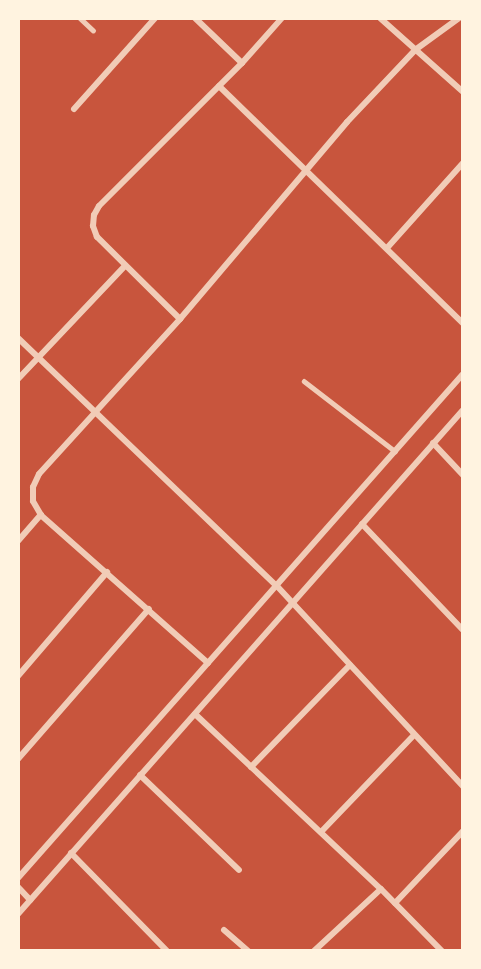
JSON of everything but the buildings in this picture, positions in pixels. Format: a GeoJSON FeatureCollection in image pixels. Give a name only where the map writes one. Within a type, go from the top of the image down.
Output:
{"type":"FeatureCollection","features":[{"type":"Feature","properties":{"kind":"street"},"geometry":{"type":"LineString","coordinates":[[74,109],[155,18]]}},
{"type":"Feature","properties":{"kind":"street"},"geometry":{"type":"LineString","coordinates":[[195,18],[242,63]]}},
{"type":"Feature","properties":{"kind":"street"},"geometry":{"type":"LineString","coordinates":[[180,319],[97,237],[93,226],[94,215],[99,206],[242,63],[282,18]]}},
{"type":"Feature","properties":{"kind":"street"},"geometry":{"type":"LineString","coordinates":[[380,18],[463,93]]}},
{"type":"Feature","properties":{"kind":"street"},"geometry":{"type":"LineString","coordinates":[[208,663],[41,515],[33,501],[33,487],[39,474],[180,319],[304,170],[415,50],[459,18]]}},
{"type":"Feature","properties":{"kind":"street"},"geometry":{"type":"LineString","coordinates":[[219,86],[463,323]]}},
{"type":"Feature","properties":{"kind":"street"},"geometry":{"type":"LineString","coordinates":[[387,248],[463,163]]}},
{"type":"Feature","properties":{"kind":"street"},"geometry":{"type":"LineString","coordinates":[[18,379],[125,266]]}},
{"type":"Feature","properties":{"kind":"street"},"geometry":{"type":"LineString","coordinates":[[18,338],[293,602],[463,786]]}},
{"type":"Feature","properties":{"kind":"street"},"geometry":{"type":"LineString","coordinates":[[18,878],[463,374]]}},
{"type":"Feature","properties":{"kind":"street"},"geometry":{"type":"LineString","coordinates":[[18,914],[463,410]]}},
{"type":"Feature","properties":{"kind":"street"},"geometry":{"type":"LineString","coordinates":[[433,443],[463,475]]}},
{"type":"Feature","properties":{"kind":"street"},"geometry":{"type":"LineString","coordinates":[[18,541],[41,515]]}},
{"type":"Feature","properties":{"kind":"street"},"geometry":{"type":"LineString","coordinates":[[362,524],[463,630]]}},
{"type":"Feature","properties":{"kind":"street"},"geometry":{"type":"LineString","coordinates":[[18,676],[107,572]]}},
{"type":"Feature","properties":{"kind":"street"},"geometry":{"type":"LineString","coordinates":[[18,759],[149,609]]}},
{"type":"Feature","properties":{"kind":"street"},"geometry":{"type":"LineString","coordinates":[[251,767],[350,665]]}},
{"type":"Feature","properties":{"kind":"street"},"geometry":{"type":"LineString","coordinates":[[195,714],[381,889],[442,951]]}},
{"type":"Feature","properties":{"kind":"street"},"geometry":{"type":"LineString","coordinates":[[321,832],[414,735]]}},
{"type":"Feature","properties":{"kind":"street"},"geometry":{"type":"LineString","coordinates":[[140,775],[239,870]]}},
{"type":"Feature","properties":{"kind":"street"},"geometry":{"type":"LineString","coordinates":[[395,903],[463,831]]}},
{"type":"Feature","properties":{"kind":"street"},"geometry":{"type":"LineString","coordinates":[[71,853],[167,951]]}},
{"type":"Feature","properties":{"kind":"street"},"geometry":{"type":"LineString","coordinates":[[18,887],[30,900]]}},
{"type":"Feature","properties":{"kind":"street"},"geometry":{"type":"LineString","coordinates":[[314,951],[381,889]]}},
{"type":"Feature","properties":{"kind":"street"},"geometry":{"type":"LineString","coordinates":[[224,930],[248,951]]}},
{"type":"Feature","properties":{"kind":"lane"},"geometry":{"type":"LineString","coordinates":[[80,18],[93,30]]}},
{"type":"Feature","properties":{"kind":"lane"},"geometry":{"type":"LineString","coordinates":[[304,381],[395,451]]}}]}
